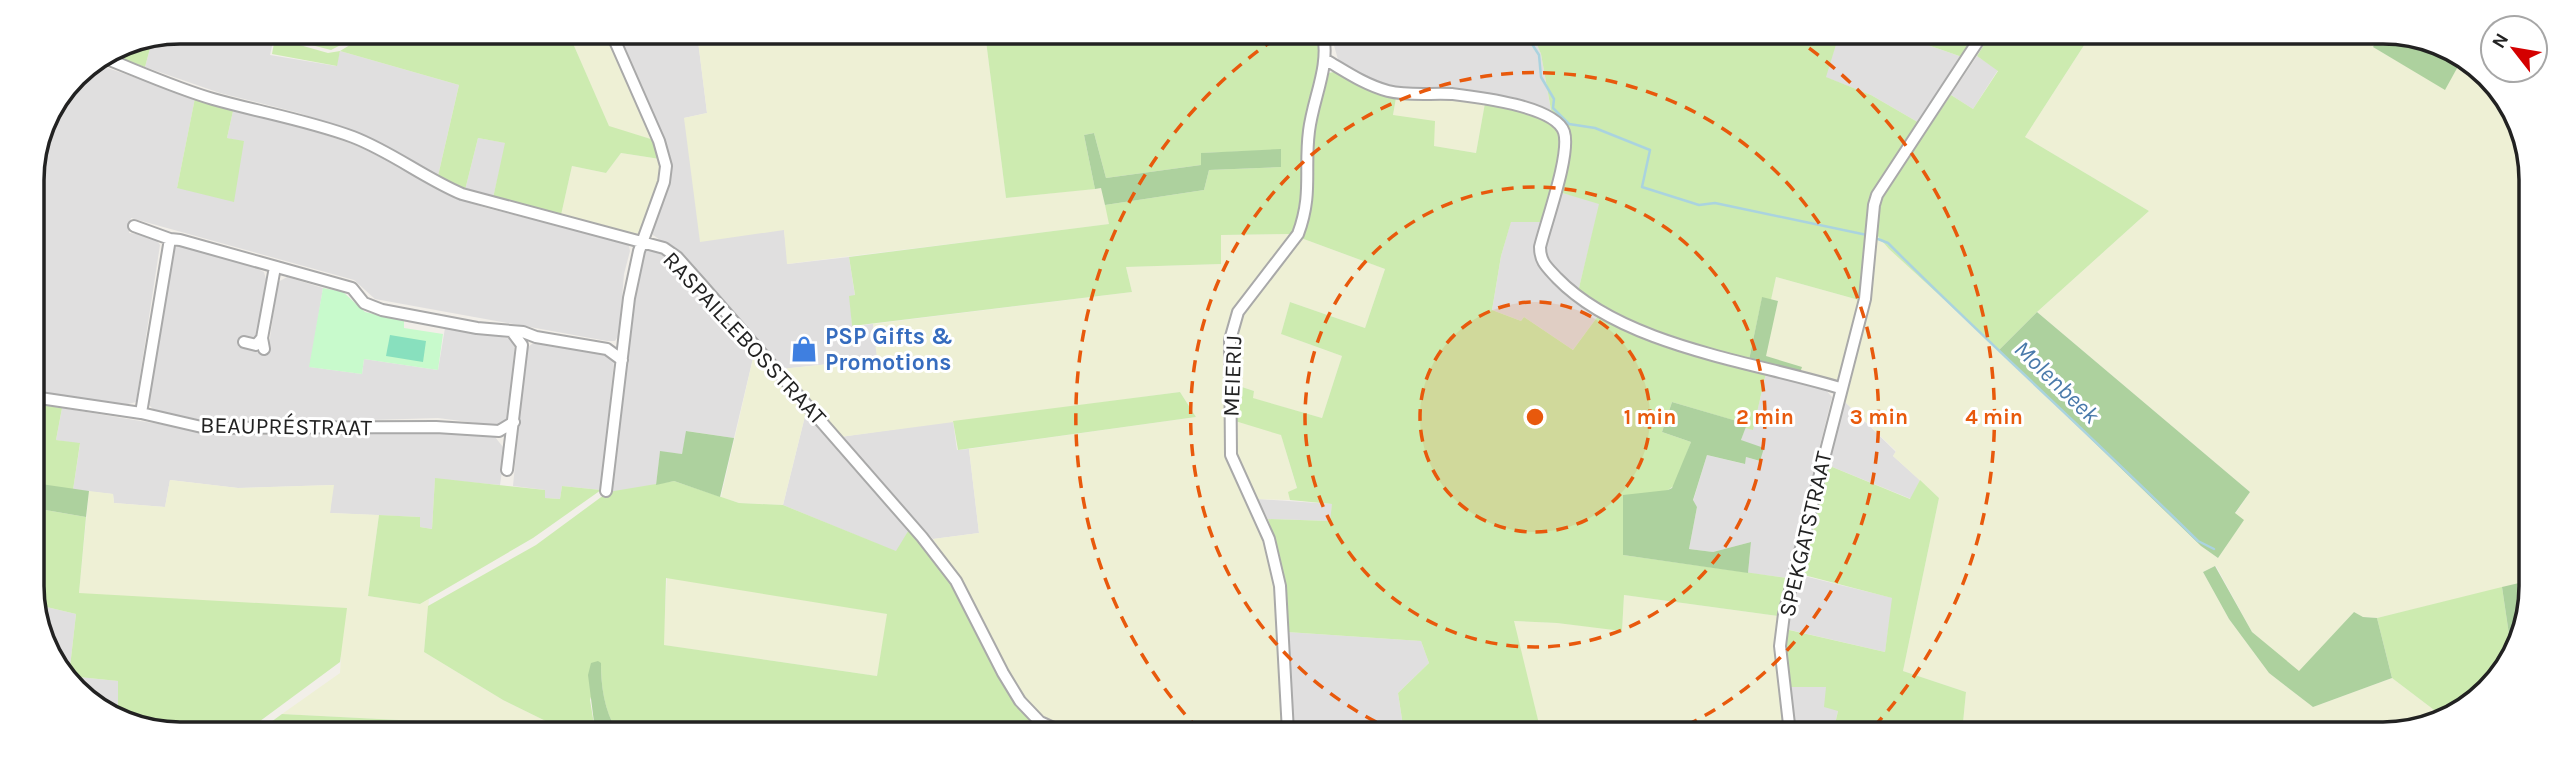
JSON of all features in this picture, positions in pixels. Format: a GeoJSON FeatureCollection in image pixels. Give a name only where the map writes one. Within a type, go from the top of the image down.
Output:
{"type":"FeatureCollection","features":[{"type":"Feature","properties":{"kind":"street"},"geometry":{"type":"LineString","coordinates":[[606,491],[629,298],[642,241],[664,182],[666,166],[664,155],[616,44]]}},
{"type":"Feature","properties":{"kind":"street","name":"MEIERIJ"},"geometry":{"type":"LineString","coordinates":[[1287,722],[1280,586],[1276,563],[1260,516],[1241,479],[1230,448],[1230,340],[1238,312],[1298,234],[1303,220],[1309,191],[1308,131],[1325,60],[1324,44]]}},
{"type":"Feature","properties":{"kind":"street","name":"SPEKGATSTRAAT"},"geometry":{"type":"LineString","coordinates":[[1789,722],[1780,646],[1784,614],[1865,299],[1874,205],[1877,195],[1977,44]]}},
{"type":"Feature","properties":{"kind":"street"},"geometry":{"type":"LineString","coordinates":[[1325,60],[1373,86],[1391,92],[1478,98],[1522,107],[1553,118],[1564,132],[1565,155],[1539,247],[1540,258],[1568,289],[1594,308],[1642,331],[1686,347],[1840,388]]}},
{"type":"Feature","properties":{"kind":"street","name":"RASPAILLEBOSSTRAAT"},"geometry":{"type":"LineString","coordinates":[[113,61],[211,98],[267,111],[352,137],[394,156],[442,186],[462,194],[560,222],[642,241],[664,248],[677,257],[917,531],[956,581],[1003,673],[1020,701],[1040,722]]}},
{"type":"Feature","properties":{"kind":"street"},"geometry":{"type":"LineString","coordinates":[[134,226],[170,239],[190,242],[352,288],[364,303],[382,310],[607,348],[622,360]]}},
{"type":"Feature","properties":{"kind":"street"},"geometry":{"type":"LineString","coordinates":[[141,413],[170,239]]}},
{"type":"Feature","properties":{"kind":"street"},"geometry":{"type":"LineString","coordinates":[[244,342],[263,344],[275,267]]}},
{"type":"Feature","properties":{"kind":"street"},"geometry":{"type":"LineString","coordinates":[[507,470],[522,345],[513,333]]}},
{"type":"Feature","properties":{"kind":"street"},"geometry":{"type":"LineString","coordinates":[[522,345],[536,337]]}},
{"type":"Feature","properties":{"kind":"street"},"geometry":{"type":"LineString","coordinates":[[607,348],[625,338]]}},
{"type":"Feature","properties":{"kind":"street","name":"BEAUPRÉSTRAAT"},"geometry":{"type":"LineString","coordinates":[[44,399],[141,413],[206,428],[427,426],[499,431]]}},
{"type":"Feature","properties":{"kind":"street"},"geometry":{"type":"LineString","coordinates":[[511,444],[499,431],[514,422]]}},
{"type":"Feature","properties":{"kind":"shaded area"},"geometry":{"type":"Polygon","coordinates":[[[272,44],[270,55],[336,66],[340,51],[459,85],[438,176],[398,152],[340,127],[299,113],[220,93],[145,67],[150,47],[153,46],[272,44]]]}},
{"type":"Feature","properties":{"kind":"shaded area"},"geometry":{"type":"Polygon","coordinates":[[[620,44],[698,44],[707,113],[684,118],[784,230],[788,264],[849,257],[855,296],[850,296],[852,326],[873,324],[878,359],[781,369],[670,247],[653,235],[669,173],[670,157],[620,44]]]}},
{"type":"Feature","properties":{"kind":"shaded area"},"geometry":{"type":"Polygon","coordinates":[[[1334,44],[1537,44],[1551,110],[1516,98],[1458,90],[1409,89],[1377,83],[1339,63],[1334,44]]]}},
{"type":"Feature","properties":{"kind":"shaded area"},"geometry":{"type":"Polygon","coordinates":[[[1836,44],[1925,44],[1965,58],[1921,124],[1871,95],[1825,77],[1836,44]]]}},
{"type":"Feature","properties":{"kind":"shaded area"},"geometry":{"type":"Polygon","coordinates":[[[1977,56],[1998,70],[1973,109],[1951,95],[1977,56]]]}},
{"type":"Feature","properties":{"kind":"shaded area"},"geometry":{"type":"Polygon","coordinates":[[[104,67],[195,98],[177,188],[244,142],[227,138],[233,111],[242,111],[287,122],[355,145],[396,164],[446,194],[486,208],[625,242],[629,246],[619,335],[615,341],[607,341],[375,299],[354,280],[131,218],[129,233],[146,235],[156,239],[160,245],[136,402],[124,405],[44,393],[44,171],[48,144],[58,119],[77,90],[104,67]]]}},
{"type":"Feature","properties":{"kind":"shaded area"},"geometry":{"type":"Polygon","coordinates":[[[478,138],[506,143],[493,198],[465,190],[478,138]]]}},
{"type":"Feature","properties":{"kind":"shaded area"},"geometry":{"type":"Polygon","coordinates":[[[1559,192],[1600,203],[1578,292],[1549,264],[1544,248],[1559,192]]]}},
{"type":"Feature","properties":{"kind":"shaded area"},"geometry":{"type":"Polygon","coordinates":[[[1511,221],[1541,222],[1534,250],[1539,267],[1550,279],[1598,316],[1573,350],[1524,317],[1521,321],[1492,310],[1501,256],[1511,221]]]}},
{"type":"Feature","properties":{"kind":"shaded area"},"geometry":{"type":"Polygon","coordinates":[[[180,246],[252,266],[264,272],[266,279],[256,338],[252,340],[268,351],[278,282],[287,277],[323,288],[310,367],[362,374],[364,359],[438,370],[445,328],[508,338],[515,343],[508,416],[499,426],[438,418],[241,424],[208,423],[154,410],[148,404],[170,254],[174,248],[180,246]]]}},
{"type":"Feature","properties":{"kind":"shaded area"},"geometry":{"type":"Polygon","coordinates":[[[644,246],[655,248],[670,257],[754,354],[734,438],[687,431],[682,454],[660,452],[656,485],[612,492],[637,283],[644,246]]]}},
{"type":"Feature","properties":{"kind":"shaded area"},"geometry":{"type":"Polygon","coordinates":[[[533,343],[604,352],[614,361],[601,490],[562,486],[560,499],[544,498],[545,490],[513,486],[526,349],[533,343]]]}},
{"type":"Feature","properties":{"kind":"shaded area"},"geometry":{"type":"Polygon","coordinates":[[[1766,373],[1825,389],[1832,397],[1787,578],[1748,573],[1751,542],[1713,552],[1689,549],[1697,507],[1693,501],[1707,455],[1744,464],[1746,457],[1759,461],[1741,440],[1745,428],[1753,429],[1766,373]]]}},
{"type":"Feature","properties":{"kind":"shaded area"},"geometry":{"type":"Polygon","coordinates":[[[1843,400],[1896,452],[1893,456],[1920,480],[1911,499],[1825,464],[1843,400]]]}},
{"type":"Feature","properties":{"kind":"shaded area"},"geometry":{"type":"Polygon","coordinates":[[[62,408],[219,434],[428,430],[495,437],[503,447],[500,485],[435,479],[432,529],[420,527],[420,517],[330,513],[333,485],[238,488],[170,480],[165,507],[114,503],[113,494],[73,490],[80,444],[56,440],[62,408]]]}},
{"type":"Feature","properties":{"kind":"shaded area"},"geometry":{"type":"Polygon","coordinates":[[[806,412],[910,528],[897,552],[783,505],[806,412]]]}},
{"type":"Feature","properties":{"kind":"shaded area"},"geometry":{"type":"Polygon","coordinates":[[[953,421],[957,450],[969,449],[979,533],[933,539],[840,437],[953,421]]]}},
{"type":"Feature","properties":{"kind":"shaded area"},"geometry":{"type":"Polygon","coordinates":[[[1257,499],[1332,504],[1331,521],[1268,519],[1257,499]]]}},
{"type":"Feature","properties":{"kind":"shaded area"},"geometry":{"type":"Polygon","coordinates":[[[1800,575],[1893,598],[1885,652],[1786,629],[1800,575]]]}},
{"type":"Feature","properties":{"kind":"shaded area"},"geometry":{"type":"Polygon","coordinates":[[[45,607],[76,614],[70,666],[58,647],[45,607]]]}},
{"type":"Feature","properties":{"kind":"shaded area"},"geometry":{"type":"Polygon","coordinates":[[[1287,632],[1421,641],[1429,663],[1398,693],[1402,722],[1292,722],[1287,632]]]}},
{"type":"Feature","properties":{"kind":"shaded area"},"geometry":{"type":"Polygon","coordinates":[[[78,677],[118,681],[118,707],[90,689],[78,677]]]}},
{"type":"Feature","properties":{"kind":"shaded area"},"geometry":{"type":"Polygon","coordinates":[[[1787,687],[1827,687],[1838,711],[1836,722],[1793,722],[1787,687]]]}},
{"type":"Feature","properties":{"kind":"green space"},"geometry":{"type":"Polygon","coordinates":[[[274,44],[296,44],[328,53],[340,51],[337,66],[272,54],[274,44]]]}},
{"type":"Feature","properties":{"kind":"green space"},"geometry":{"type":"Polygon","coordinates":[[[308,44],[343,44],[331,50],[308,44]]]}},
{"type":"Feature","properties":{"kind":"green space"},"geometry":{"type":"Polygon","coordinates":[[[351,44],[573,44],[609,126],[654,140],[660,159],[621,153],[606,173],[572,166],[561,215],[493,198],[505,143],[478,138],[465,190],[438,176],[459,85],[340,51],[351,44]]]}},
{"type":"Feature","properties":{"kind":"green space"},"geometry":{"type":"Polygon","coordinates":[[[573,44],[610,44],[654,140],[609,127],[573,44]]]}},
{"type":"Feature","properties":{"kind":"green space"},"geometry":{"type":"Polygon","coordinates":[[[698,44],[986,44],[1006,198],[1101,188],[1110,224],[787,264],[784,230],[700,242],[684,118],[707,113],[698,44]]]}},
{"type":"Feature","properties":{"kind":"green space"},"geometry":{"type":"Polygon","coordinates":[[[986,44],[1321,44],[1303,204],[1293,234],[1221,235],[1221,264],[1126,267],[1132,292],[852,326],[849,296],[855,295],[849,257],[1109,224],[1105,205],[1204,190],[1209,170],[1281,167],[1280,150],[1202,153],[1201,165],[1106,178],[1094,133],[1084,135],[1095,189],[1006,198],[986,44]]]}},
{"type":"Feature","properties":{"kind":"green space"},"geometry":{"type":"Polygon","coordinates":[[[1537,44],[1836,44],[1826,77],[1871,95],[1921,124],[1869,207],[1859,300],[1776,277],[1771,300],[1762,298],[1749,360],[1636,326],[1578,292],[1599,204],[1559,192],[1568,159],[1569,138],[1561,119],[1551,110],[1537,44]]]}},
{"type":"Feature","properties":{"kind":"green space"},"geometry":{"type":"Polygon","coordinates":[[[1925,44],[1974,44],[1965,58],[1925,44]]]}},
{"type":"Feature","properties":{"kind":"green space"},"geometry":{"type":"Polygon","coordinates":[[[1984,44],[2085,44],[2025,137],[2149,211],[1999,350],[1876,234],[1876,212],[1882,196],[1951,95],[1973,109],[1998,71],[1977,56],[1984,44]]]}},
{"type":"Feature","properties":{"kind":"green space"},"geometry":{"type":"Polygon","coordinates":[[[2085,44],[2375,44],[2373,47],[2445,89],[2458,66],[2486,90],[2505,119],[2517,153],[2519,179],[2519,584],[2377,618],[2363,617],[2354,612],[2299,672],[2252,632],[2216,566],[2203,572],[2229,619],[2269,673],[2313,707],[2392,678],[2436,711],[2419,718],[2392,722],[1963,722],[1966,692],[1903,671],[1939,498],[1893,456],[1896,451],[1843,400],[1876,234],[2201,546],[2218,558],[2243,521],[2235,514],[2250,492],[2037,312],[2149,211],[2025,137],[2085,44]]]}},
{"type":"Feature","properties":{"kind":"green space"},"geometry":{"type":"Polygon","coordinates":[[[2375,44],[2384,44],[2419,48],[2458,66],[2445,90],[2373,47],[2375,44]]]}},
{"type":"Feature","properties":{"kind":"green space"},"geometry":{"type":"Polygon","coordinates":[[[150,47],[145,67],[120,58],[150,47]]]}},
{"type":"Feature","properties":{"kind":"green space"},"geometry":{"type":"Polygon","coordinates":[[[1334,72],[1396,98],[1393,115],[1435,121],[1434,146],[1476,153],[1485,103],[1543,118],[1560,131],[1560,159],[1541,222],[1511,222],[1501,256],[1492,310],[1521,321],[1524,317],[1573,350],[1598,316],[1626,329],[1766,373],[1753,430],[1745,428],[1746,424],[1672,402],[1662,432],[1691,442],[1675,485],[1668,490],[1623,555],[1787,578],[1778,616],[1624,595],[1622,631],[1514,621],[1539,722],[1402,722],[1398,693],[1429,663],[1421,641],[1287,632],[1281,575],[1268,519],[1330,521],[1332,504],[1290,500],[1288,492],[1297,488],[1281,435],[1235,421],[1236,385],[1254,391],[1253,398],[1322,418],[1342,356],[1281,334],[1290,302],[1365,328],[1385,269],[1301,238],[1312,208],[1312,141],[1324,79],[1328,73],[1334,72]]]}},
{"type":"Feature","properties":{"kind":"green space"},"geometry":{"type":"Polygon","coordinates":[[[195,98],[233,111],[227,138],[244,141],[234,202],[177,188],[195,98]]]}},
{"type":"Feature","properties":{"kind":"green space"},"geometry":{"type":"Polygon","coordinates":[[[1396,98],[1449,98],[1485,103],[1476,153],[1433,146],[1393,115],[1396,98]]]}},
{"type":"Feature","properties":{"kind":"green space"},"geometry":{"type":"Polygon","coordinates":[[[1094,133],[1106,178],[1201,165],[1201,153],[1281,149],[1281,167],[1209,170],[1204,190],[1105,205],[1101,188],[1095,189],[1084,135],[1094,133]]]}},
{"type":"Feature","properties":{"kind":"green space"},"geometry":{"type":"Polygon","coordinates":[[[621,153],[660,159],[662,166],[641,235],[561,215],[572,166],[606,173],[621,153]]]}},
{"type":"Feature","properties":{"kind":"green space"},"geometry":{"type":"Polygon","coordinates":[[[1293,234],[1235,309],[1226,337],[1225,368],[1226,442],[1261,528],[1274,571],[1282,722],[1052,722],[1028,705],[1011,678],[963,584],[933,539],[979,533],[969,449],[1196,417],[1180,392],[840,437],[781,369],[877,359],[873,324],[1132,292],[1126,267],[1220,264],[1220,235],[1293,234]]]}},
{"type":"Feature","properties":{"kind":"green space"},"geometry":{"type":"Polygon","coordinates":[[[1301,238],[1385,269],[1365,328],[1290,302],[1281,334],[1342,356],[1322,418],[1252,398],[1254,391],[1236,385],[1233,347],[1242,313],[1301,238]]]}},
{"type":"Feature","properties":{"kind":"green space"},"geometry":{"type":"Polygon","coordinates":[[[1776,277],[1859,300],[1840,378],[1836,382],[1800,373],[1765,356],[1778,301],[1771,300],[1776,277]]]}},
{"type":"Feature","properties":{"kind":"green space"},"geometry":{"type":"Polygon","coordinates":[[[323,288],[343,292],[365,312],[404,321],[404,328],[443,334],[438,370],[364,359],[362,374],[309,367],[323,288]]]}},
{"type":"Feature","properties":{"kind":"green space"},"geometry":{"type":"Polygon","coordinates":[[[1762,297],[1778,301],[1766,356],[1802,367],[1800,373],[1749,360],[1762,297]]]}},
{"type":"Feature","properties":{"kind":"green space"},"geometry":{"type":"Polygon","coordinates":[[[2037,312],[2250,492],[2235,513],[2244,520],[2218,558],[2201,546],[1999,350],[2037,312]]]}},
{"type":"Feature","properties":{"kind":"green space"},"geometry":{"type":"Polygon","coordinates":[[[390,335],[426,341],[423,362],[386,356],[390,335]]]}},
{"type":"Feature","properties":{"kind":"green space"},"geometry":{"type":"Polygon","coordinates":[[[754,354],[806,412],[783,505],[739,503],[721,497],[754,354]]]}},
{"type":"Feature","properties":{"kind":"green space"},"geometry":{"type":"Polygon","coordinates":[[[1180,392],[1196,417],[958,450],[953,421],[1180,392]]]}},
{"type":"Feature","properties":{"kind":"green space"},"geometry":{"type":"Polygon","coordinates":[[[1672,402],[1747,424],[1741,440],[1764,448],[1760,461],[1746,457],[1745,464],[1707,455],[1693,500],[1697,507],[1689,549],[1713,552],[1751,542],[1748,573],[1623,555],[1623,495],[1672,488],[1691,442],[1662,432],[1672,402]]]}},
{"type":"Feature","properties":{"kind":"green space"},"geometry":{"type":"Polygon","coordinates":[[[44,406],[62,408],[56,440],[80,443],[73,490],[44,485],[44,406]]]}},
{"type":"Feature","properties":{"kind":"green space"},"geometry":{"type":"Polygon","coordinates":[[[1235,421],[1281,434],[1297,489],[1289,492],[1290,500],[1257,499],[1234,450],[1235,421]]]}},
{"type":"Feature","properties":{"kind":"green space"},"geometry":{"type":"Polygon","coordinates":[[[686,431],[734,438],[720,497],[674,481],[656,485],[660,451],[682,454],[686,431]]]}},
{"type":"Feature","properties":{"kind":"green space"},"geometry":{"type":"Polygon","coordinates":[[[1825,464],[1910,499],[1920,480],[1939,498],[1903,671],[1966,692],[1963,722],[1836,722],[1838,711],[1824,707],[1826,687],[1787,687],[1785,629],[1885,652],[1892,598],[1800,574],[1825,464]]]}},
{"type":"Feature","properties":{"kind":"green space"},"geometry":{"type":"Polygon","coordinates":[[[435,478],[545,490],[545,498],[560,499],[562,486],[601,490],[533,538],[420,604],[368,596],[379,515],[420,517],[420,527],[432,529],[435,478]]]}},
{"type":"Feature","properties":{"kind":"green space"},"geometry":{"type":"Polygon","coordinates":[[[170,480],[238,488],[334,485],[330,513],[379,515],[368,596],[420,604],[429,599],[424,652],[503,700],[548,722],[417,722],[282,714],[340,673],[341,657],[79,593],[89,491],[113,494],[114,503],[165,507],[170,480]]]}},
{"type":"Feature","properties":{"kind":"green space"},"geometry":{"type":"Polygon","coordinates":[[[674,481],[739,503],[783,505],[896,551],[910,528],[948,577],[1015,702],[1034,722],[612,722],[604,698],[601,663],[590,700],[594,722],[548,722],[503,700],[424,652],[428,606],[536,545],[608,492],[674,481]],[[666,578],[664,645],[877,676],[887,614],[666,578]]]}},
{"type":"Feature","properties":{"kind":"green space"},"geometry":{"type":"Polygon","coordinates":[[[44,484],[89,491],[86,517],[44,510],[44,484]]]}},
{"type":"Feature","properties":{"kind":"green space"},"geometry":{"type":"Polygon","coordinates":[[[44,510],[86,517],[79,593],[347,608],[340,662],[259,722],[162,721],[144,718],[119,708],[118,681],[78,677],[70,666],[76,614],[45,607],[44,510]]]}},
{"type":"Feature","properties":{"kind":"green space"},"geometry":{"type":"Polygon","coordinates":[[[2215,566],[2252,632],[2299,671],[2354,612],[2363,617],[2377,618],[2392,678],[2313,707],[2269,673],[2229,619],[2203,572],[2215,566]]]}},
{"type":"Feature","properties":{"kind":"green space"},"geometry":{"type":"Polygon","coordinates":[[[667,577],[888,614],[877,676],[663,645],[667,577]]]}},
{"type":"Feature","properties":{"kind":"green space"},"geometry":{"type":"Polygon","coordinates":[[[2519,583],[2515,622],[2509,637],[2502,587],[2519,583]]]}},
{"type":"Feature","properties":{"kind":"green space"},"geometry":{"type":"Polygon","coordinates":[[[2502,587],[2509,637],[2496,662],[2480,683],[2436,711],[2392,678],[2377,618],[2502,587]]]}},
{"type":"Feature","properties":{"kind":"green space"},"geometry":{"type":"Polygon","coordinates":[[[1624,595],[1778,616],[1777,655],[1784,722],[1538,722],[1513,621],[1622,630],[1624,595]]]}},
{"type":"Feature","properties":{"kind":"green space"},"geometry":{"type":"Polygon","coordinates":[[[591,663],[601,663],[606,706],[613,722],[594,722],[588,675],[591,663]]]}},
{"type":"Feature","properties":{"kind":"green space"},"geometry":{"type":"Polygon","coordinates":[[[282,714],[418,721],[418,722],[271,722],[282,714]]]}},
{"type":"Feature","properties":{"kind":"waterway","name":"Molenbeek"},"geometry":{"type":"LineString","coordinates":[[1532,44],[1539,55],[1541,77],[1554,99],[1553,108],[1569,124],[1595,128],[1650,150],[1642,187],[1699,205],[1715,203],[1867,235]]}},
{"type":"Feature","properties":{"kind":"waterway","name":"Molenbeek"},"geometry":{"type":"LineString","coordinates":[[1878,239],[1888,243],[2198,541],[2214,549]]}},
{"type":"Feature","properties":{"kind":"place","name":"PSP Gifts & Promotions"},"geometry":{"type":"Point","coordinates":[804,349]}}]}
